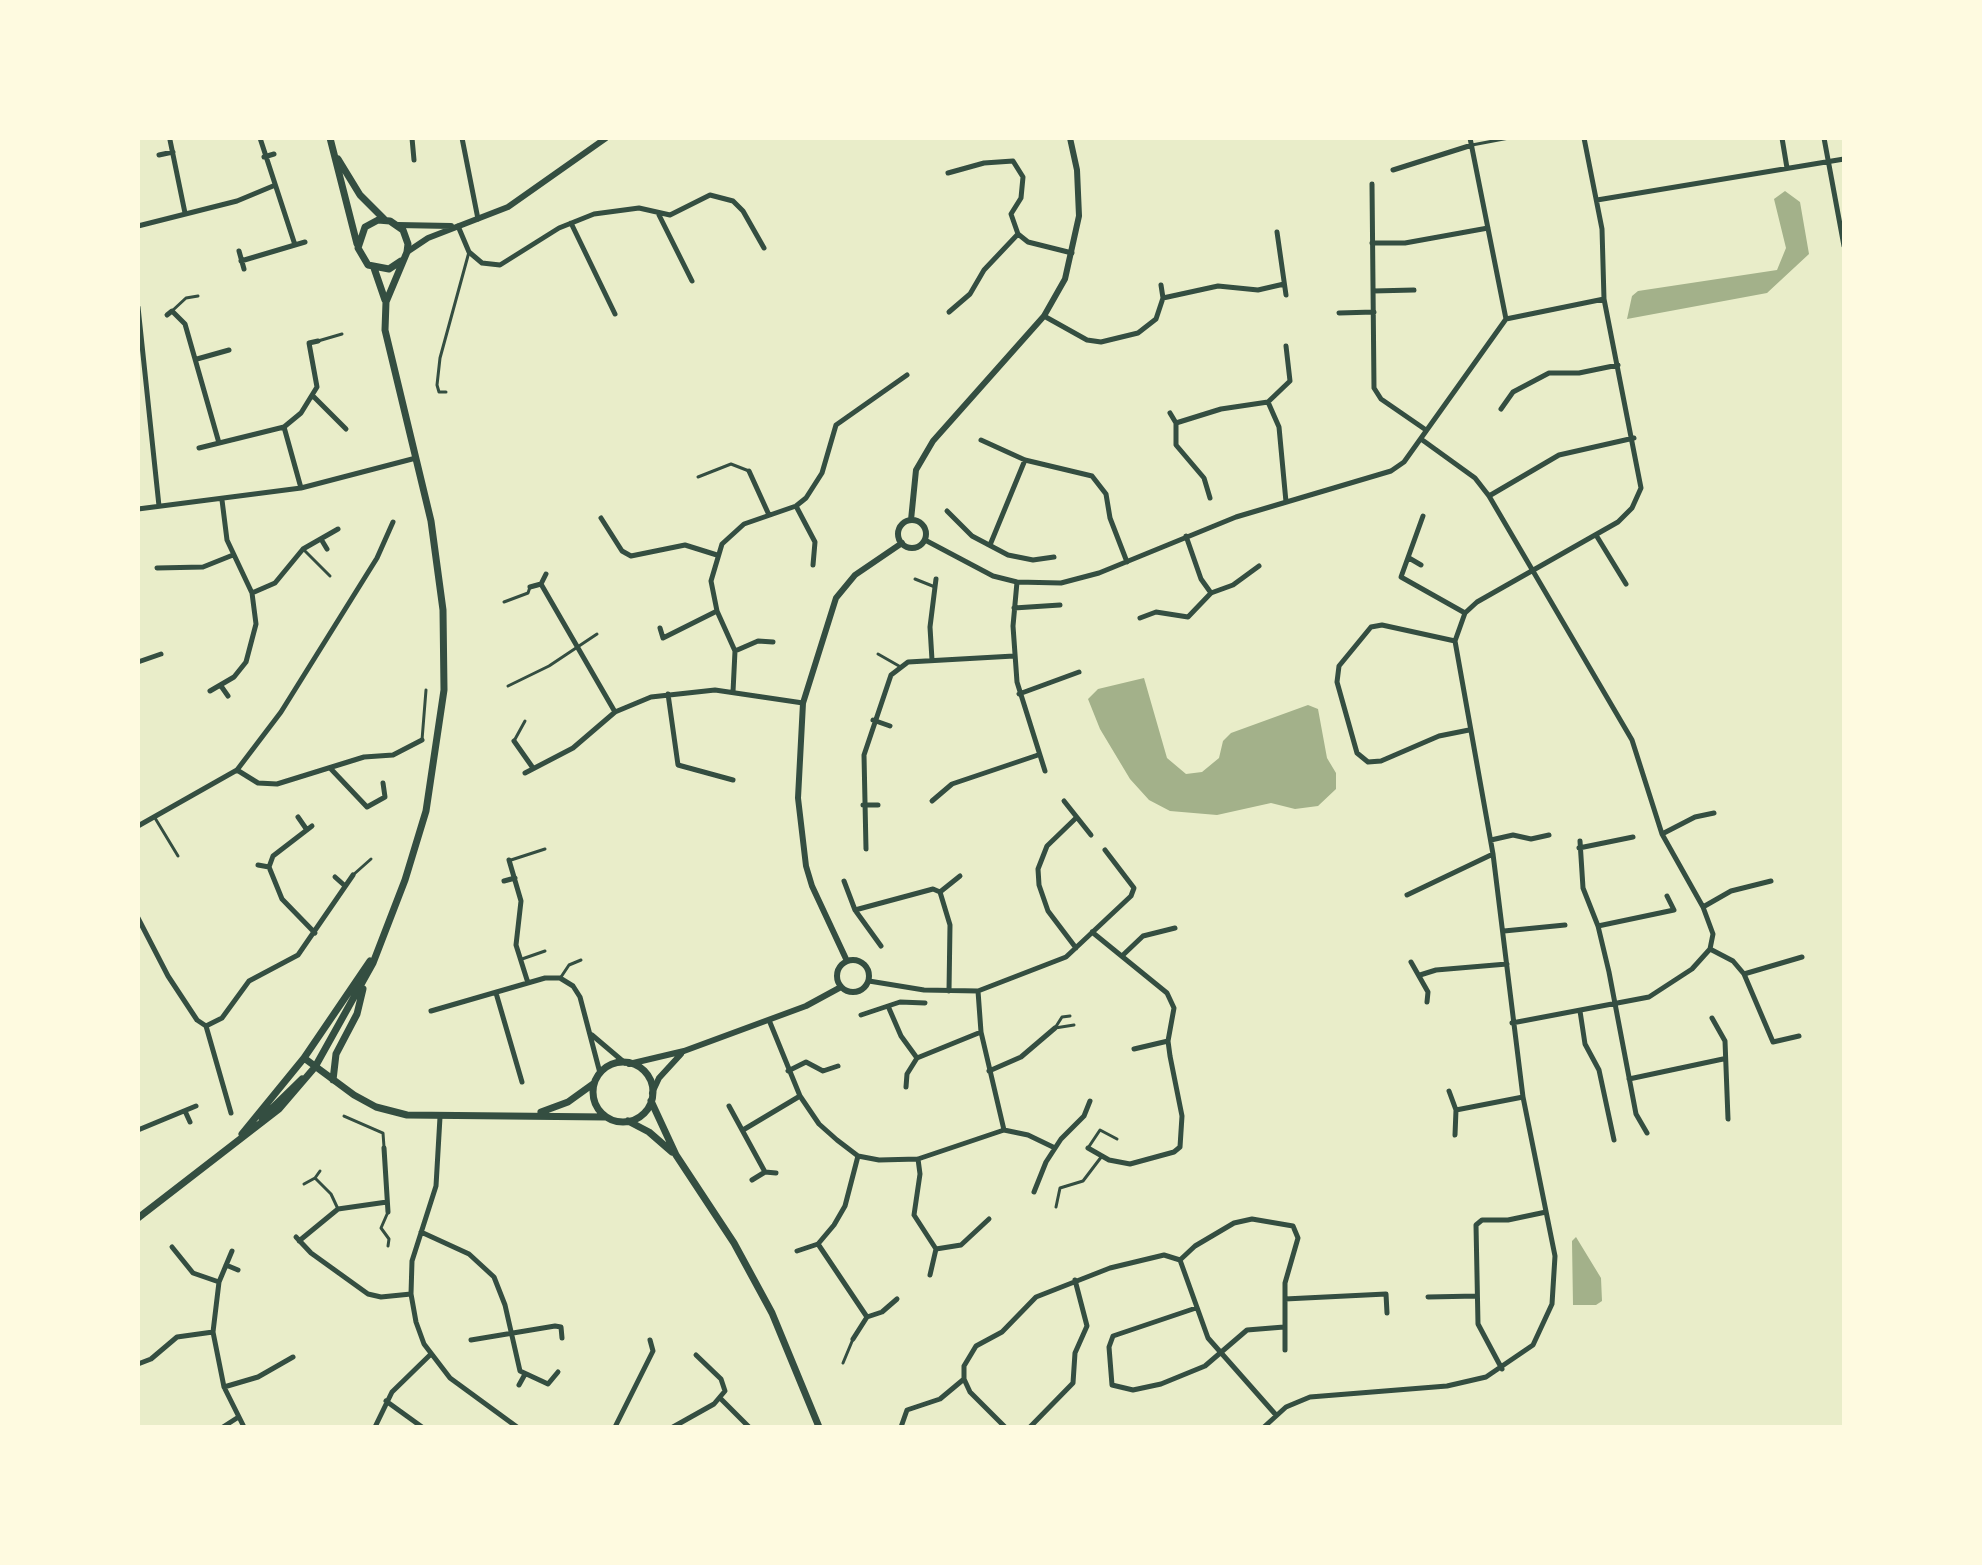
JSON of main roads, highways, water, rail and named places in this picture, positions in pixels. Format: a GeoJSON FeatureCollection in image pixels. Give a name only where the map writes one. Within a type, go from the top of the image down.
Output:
{"type":"FeatureCollection","features":[{"type":"Feature","properties":{"kind":"main road"},"geometry":{"type":"LineString","coordinates":[[330,138],[363,260],[374,268],[389,269],[401,261]]}},
{"type":"Feature","properties":{"kind":"main road"},"geometry":{"type":"LineString","coordinates":[[334,152],[360,195],[386,220],[398,225],[406,237],[407,252],[386,302]]}},
{"type":"Feature","properties":{"kind":"main road"},"geometry":{"type":"LineString","coordinates":[[358,248],[365,227],[386,220]]}},
{"type":"Feature","properties":{"kind":"main road"},"geometry":{"type":"LineString","coordinates":[[138,1218],[279,1109],[315,1067],[364,983],[426,811],[444,690],[440,582],[416,458],[389,353],[386,302],[374,268]]}},
{"type":"Feature","properties":{"kind":"main road"},"geometry":{"type":"LineString","coordinates":[[236,1142],[304,1058],[379,948]]}},
{"type":"Feature","properties":{"kind":"main road"},"geometry":{"type":"LineString","coordinates":[[333,1080],[336,1054],[360,1008],[364,983]]}},
{"type":"Feature","properties":{"kind":"main road"},"geometry":{"type":"LineString","coordinates":[[304,1058],[333,1080],[386,1110],[440,1117],[606,1117],[628,1121],[649,1132],[676,1155]]}},
{"type":"Feature","properties":{"kind":"main road"},"geometry":{"type":"LineString","coordinates":[[536,1115],[568,1102],[595,1082],[607,1067],[627,1063],[648,1076],[652,1097],[676,1155],[758,1286],[796,1366],[819,1427]]}},
{"type":"Feature","properties":{"kind":"main road"},"geometry":{"type":"LineString","coordinates":[[595,1082],[594,1101],[606,1117]]}},
{"type":"Feature","properties":{"kind":"main road"},"geometry":{"type":"LineString","coordinates":[[628,1121],[642,1115],[652,1097]]}}]}
